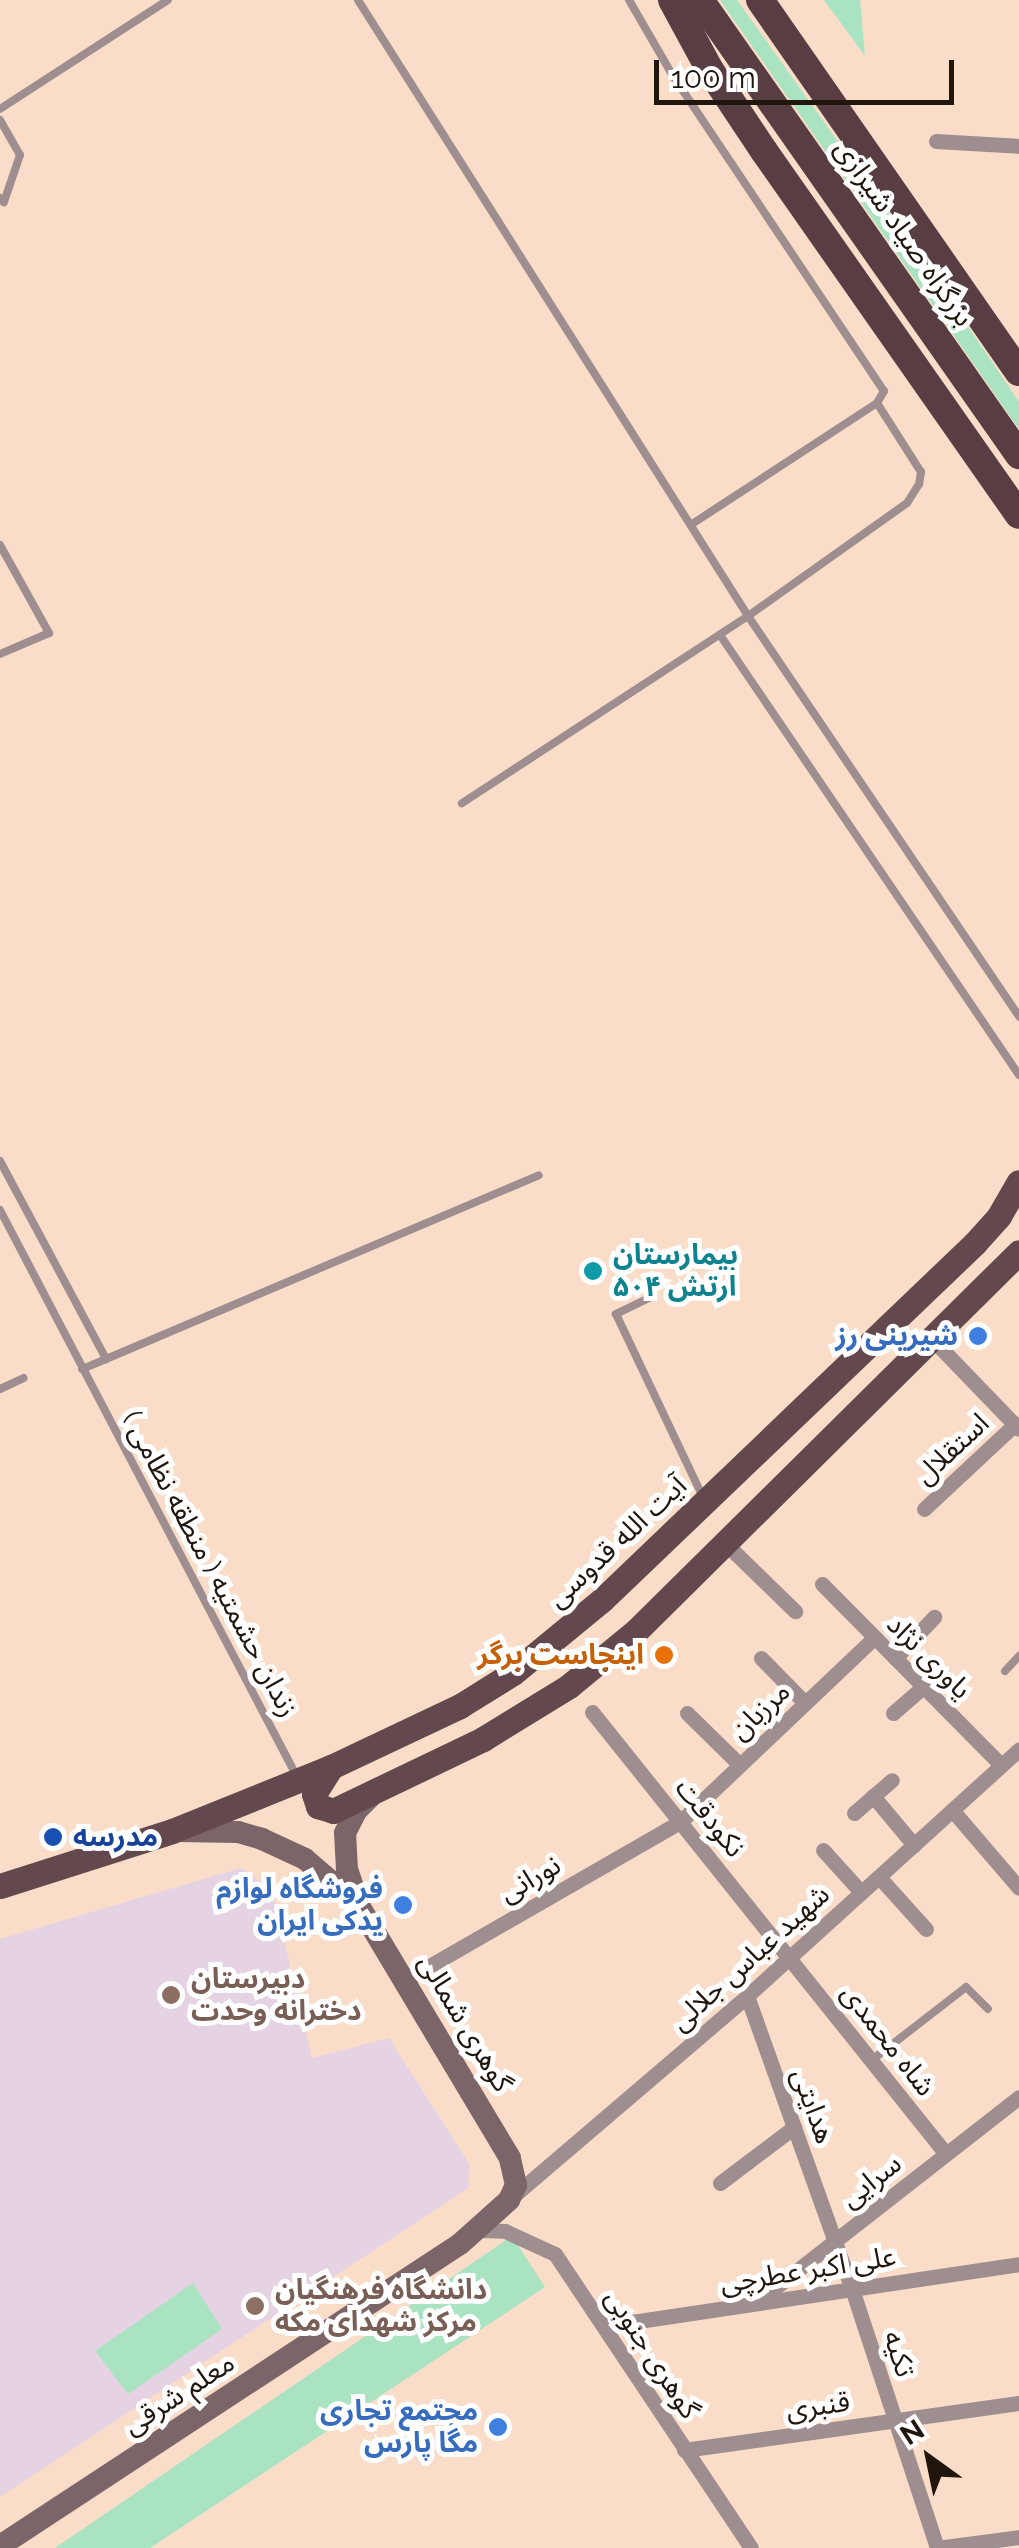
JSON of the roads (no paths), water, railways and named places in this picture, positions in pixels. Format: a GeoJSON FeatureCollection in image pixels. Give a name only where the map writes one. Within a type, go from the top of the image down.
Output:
{"type":"FeatureCollection","features":[{"type":"Feature","properties":{"kind":"highway"},"geometry":{"type":"LineString","coordinates":[[672,0],[710,70],[764,151],[1019,515]]}},
{"type":"Feature","properties":{"kind":"highway","name":"بزرگراه صیاد شیرازی"},"geometry":{"type":"LineString","coordinates":[[700,0],[1019,455]]}},
{"type":"Feature","properties":{"kind":"highway","name":"بزرگراه صیاد شیرازی"},"geometry":{"type":"LineString","coordinates":[[760,0],[1019,372]]}},
{"type":"Feature","properties":{"kind":"main road","name":"آیت الله قدوسی"},"geometry":{"type":"LineString","coordinates":[[0,1886],[172,1831],[331,1767],[460,1706],[514,1673],[602,1600],[988,1230],[1019,1182]]}},
{"type":"Feature","properties":{"kind":"main road"},"geometry":{"type":"LineString","coordinates":[[331,1767],[314,1794],[325,1810],[334,1811],[483,1738],[569,1686],[637,1630],[1019,1252]]}},
{"type":"Feature","properties":{"kind":"main road"},"geometry":{"type":"LineString","coordinates":[[360,1907],[342,1844],[356,1811],[381,1788]]}},
{"type":"Feature","properties":{"kind":"main road","name":"آیت الله قدوسی"},"geometry":{"type":"LineString","coordinates":[[172,1831],[238,1832],[286,1848],[319,1869],[360,1907]]}},
{"type":"Feature","properties":{"kind":"main road","name":"گوهری شمالی"},"geometry":{"type":"LineString","coordinates":[[360,1907],[516,2172]]}},
{"type":"Feature","properties":{"kind":"main road","name":"معلم شرقی"},"geometry":{"type":"LineString","coordinates":[[0,2546],[480,2230],[509,2200],[516,2172]]}},
{"type":"Feature","properties":{"kind":"street"},"geometry":{"type":"LineString","coordinates":[[936,141],[1019,146]]}},
{"type":"Feature","properties":{"kind":"street"},"geometry":{"type":"LineString","coordinates":[[934,1340],[1017,1426]]}},
{"type":"Feature","properties":{"kind":"street","name":"استقلال"},"geometry":{"type":"LineString","coordinates":[[924,1510],[1017,1426]]}},
{"type":"Feature","properties":{"kind":"street"},"geometry":{"type":"LineString","coordinates":[[725,1544],[796,1611]]}},
{"type":"Feature","properties":{"kind":"street","name":"یاوری نژاد"},"geometry":{"type":"LineString","coordinates":[[822,1584],[1001,1765]]}},
{"type":"Feature","properties":{"kind":"street"},"geometry":{"type":"LineString","coordinates":[[894,1658],[934,1616]]}},
{"type":"Feature","properties":{"kind":"street","name":"مرزبان"},"geometry":{"type":"LineString","coordinates":[[681,1821],[874,1638]]}},
{"type":"Feature","properties":{"kind":"street"},"geometry":{"type":"LineString","coordinates":[[761,1658],[805,1703]]}},
{"type":"Feature","properties":{"kind":"street"},"geometry":{"type":"LineString","coordinates":[[894,1713],[923,1687]]}},
{"type":"Feature","properties":{"kind":"street","name":"نکودقت"},"geometry":{"type":"LineString","coordinates":[[592,1712],[790,1956]]}},
{"type":"Feature","properties":{"kind":"street"},"geometry":{"type":"LineString","coordinates":[[687,1713],[740,1765]]}},
{"type":"Feature","properties":{"kind":"street","name":"شهید عباس جلالی"},"geometry":{"type":"LineString","coordinates":[[509,2200],[748,1996],[1019,1749]]}},
{"type":"Feature","properties":{"kind":"street"},"geometry":{"type":"LineString","coordinates":[[854,1813],[892,1780]]}},
{"type":"Feature","properties":{"kind":"street"},"geometry":{"type":"LineString","coordinates":[[873,1796],[914,1846]]}},
{"type":"Feature","properties":{"kind":"street"},"geometry":{"type":"LineString","coordinates":[[953,1811],[1019,1888]]}},
{"type":"Feature","properties":{"kind":"street","name":"نورانی"},"geometry":{"type":"LineString","coordinates":[[405,1980],[681,1821]]}},
{"type":"Feature","properties":{"kind":"street"},"geometry":{"type":"LineString","coordinates":[[823,1850],[861,1892]]}},
{"type":"Feature","properties":{"kind":"street"},"geometry":{"type":"LineString","coordinates":[[879,1877],[926,1929]]}},
{"type":"Feature","properties":{"kind":"street","name":"شاه محمدی"},"geometry":{"type":"LineString","coordinates":[[790,1956],[946,2154]]}},
{"type":"Feature","properties":{"kind":"street","name":"هدایتی"},"geometry":{"type":"LineString","coordinates":[[748,1996],[852,2289]]}},
{"type":"Feature","properties":{"kind":"street","name":"سرایی"},"geometry":{"type":"LineString","coordinates":[[754,2304],[1019,2097]]}},
{"type":"Feature","properties":{"kind":"street"},"geometry":{"type":"LineString","coordinates":[[720,2183],[794,2126]]}},
{"type":"Feature","properties":{"kind":"street","name":"گوهری جنوبی"},"geometry":{"type":"LineString","coordinates":[[480,2230],[505,2231],[555,2254],[751,2548]]}},
{"type":"Feature","properties":{"kind":"street","name":"علی اکبر عطرچی"},"geometry":{"type":"LineString","coordinates":[[604,2326],[1019,2264]]}},
{"type":"Feature","properties":{"kind":"street","name":"تکیه"},"geometry":{"type":"LineString","coordinates":[[852,2289],[937,2548]]}},
{"type":"Feature","properties":{"kind":"street","name":"قنبری"},"geometry":{"type":"LineString","coordinates":[[684,2450],[1019,2403]]}},
{"type":"Feature","properties":{"kind":"street"},"geometry":{"type":"LineString","coordinates":[[937,2548],[1019,2536]]}},
{"type":"Feature","properties":{"kind":"lane"},"geometry":{"type":"LineString","coordinates":[[0,108],[168,0]]}},
{"type":"Feature","properties":{"kind":"lane"},"geometry":{"type":"LineString","coordinates":[[358,0],[748,616],[1019,1017]]}},
{"type":"Feature","properties":{"kind":"lane"},"geometry":{"type":"LineString","coordinates":[[629,0],[673,76],[884,392],[877,403],[692,524]]}},
{"type":"Feature","properties":{"kind":"lane"},"geometry":{"type":"LineString","coordinates":[[0,120],[20,155],[4,202],[0,198]]}},
{"type":"Feature","properties":{"kind":"lane"},"geometry":{"type":"LineString","coordinates":[[462,803],[720,635],[907,503],[921,472],[877,403]]}},
{"type":"Feature","properties":{"kind":"lane"},"geometry":{"type":"LineString","coordinates":[[0,545],[49,633],[0,654]]}},
{"type":"Feature","properties":{"kind":"lane"},"geometry":{"type":"LineString","coordinates":[[720,635],[1018,1070]]}},
{"type":"Feature","properties":{"kind":"lane"},"geometry":{"type":"LineString","coordinates":[[0,1161],[106,1358]]}},
{"type":"Feature","properties":{"kind":"lane"},"geometry":{"type":"LineString","coordinates":[[82,1369],[540,1175]]}},
{"type":"Feature","properties":{"kind":"lane","name":"زندان حشمتیه ( منطقه نظامی )"},"geometry":{"type":"LineString","coordinates":[[0,1210],[298,1780]]}},
{"type":"Feature","properties":{"kind":"lane"},"geometry":{"type":"LineString","coordinates":[[649,1298],[616,1314],[705,1501]]}},
{"type":"Feature","properties":{"kind":"lane"},"geometry":{"type":"LineString","coordinates":[[0,1389],[24,1378]]}},
{"type":"Feature","properties":{"kind":"lane"},"geometry":{"type":"LineString","coordinates":[[1005,1670],[1019,1656]]}},
{"type":"Feature","properties":{"kind":"lane"},"geometry":{"type":"LineString","coordinates":[[872,2060],[966,1987],[988,2009]]}},
{"type":"Feature","properties":{"kind":"place","name":"بیمارستان ۵۰۴ ارتش"},"geometry":{"type":"Point","coordinates":[593,1271]}},
{"type":"Feature","properties":{"kind":"place","name":"شیرینی رز"},"geometry":{"type":"Point","coordinates":[978,1336]}},
{"type":"Feature","properties":{"kind":"place","name":"اینجاست برگر"},"geometry":{"type":"Point","coordinates":[664,1655]}},
{"type":"Feature","properties":{"kind":"place","name":"مدرسه"},"geometry":{"type":"Point","coordinates":[53,1837]}},
{"type":"Feature","properties":{"kind":"place","name":"فروشگاه لوازم یدکی ایران"},"geometry":{"type":"Point","coordinates":[403,1905]}},
{"type":"Feature","properties":{"kind":"place","name":"دبیرستان دخترانه وحدت"},"geometry":{"type":"Point","coordinates":[171,1995]}},
{"type":"Feature","properties":{"kind":"place","name":"دانشگاه فرهنگیان مرکز شهدای مکه"},"geometry":{"type":"Point","coordinates":[255,2306]}},
{"type":"Feature","properties":{"kind":"place","name":"مجتمع تجاری مگا پارس"},"geometry":{"type":"Point","coordinates":[498,2427]}}]}
